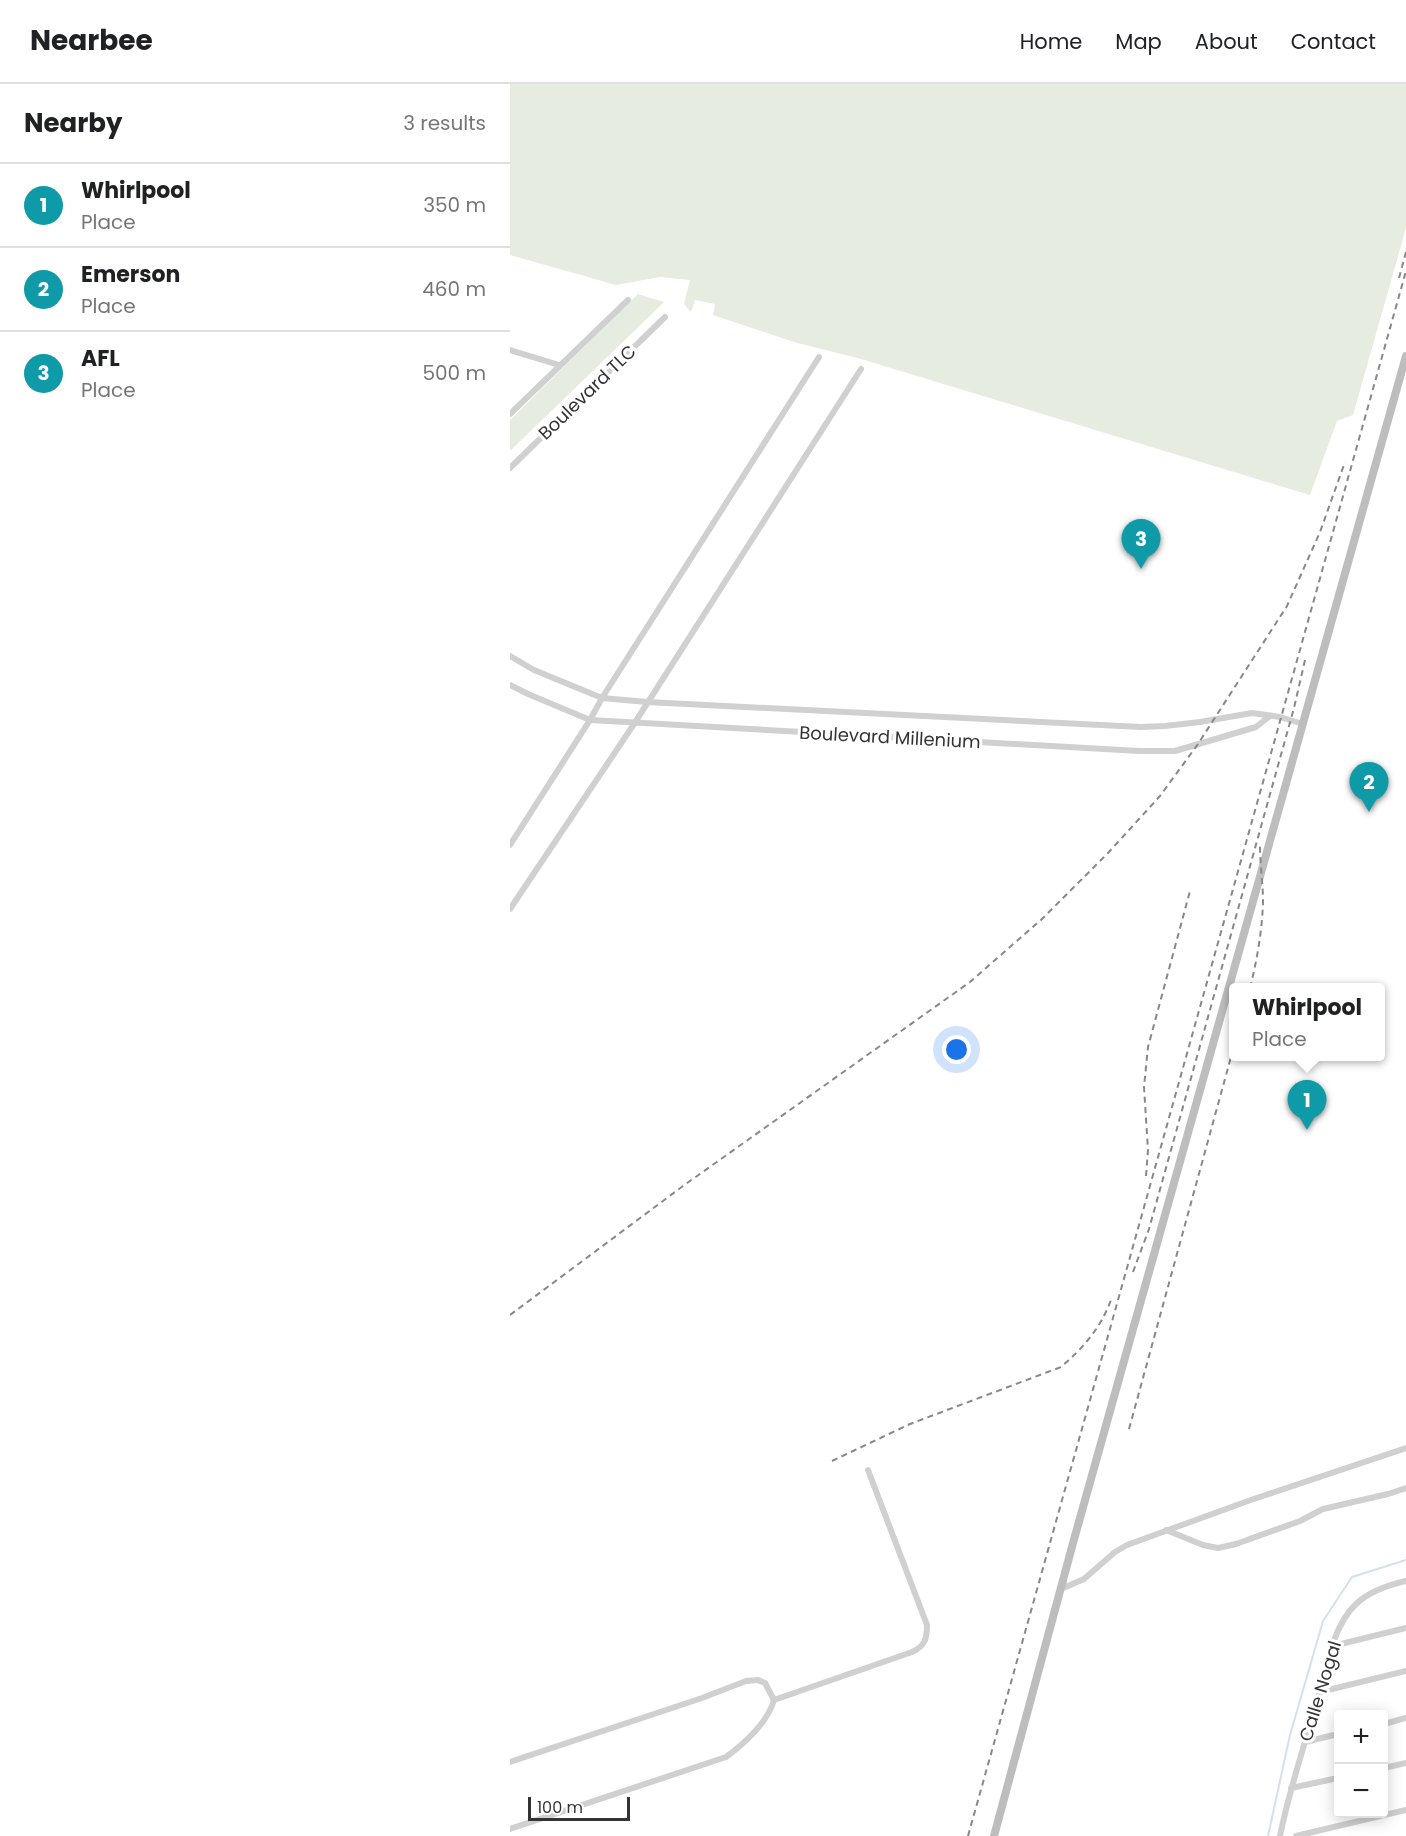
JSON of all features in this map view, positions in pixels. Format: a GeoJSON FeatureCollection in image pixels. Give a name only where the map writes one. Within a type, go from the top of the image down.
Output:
{"type":"FeatureCollection","features":[{"type":"Feature","properties":{"kind":"street","name":"Boulevard TLC"},"geometry":{"type":"LineString","coordinates":[[510,414],[628,300]]}},
{"type":"Feature","properties":{"kind":"street","name":"Boulevard TLC"},"geometry":{"type":"LineString","coordinates":[[510,468],[665,317]]}},
{"type":"Feature","properties":{"kind":"street"},"geometry":{"type":"LineString","coordinates":[[510,350],[559,365]]}},
{"type":"Feature","properties":{"kind":"street"},"geometry":{"type":"LineString","coordinates":[[510,845],[819,357]]}},
{"type":"Feature","properties":{"kind":"street"},"geometry":{"type":"LineString","coordinates":[[1230,983],[1406,357]]}},
{"type":"Feature","properties":{"kind":"street"},"geometry":{"type":"LineString","coordinates":[[510,909],[634,724],[861,369]]}},
{"type":"Feature","properties":{"kind":"street","name":"Boulevard Millenium"},"geometry":{"type":"LineString","coordinates":[[510,656],[534,670],[602,698],[647,702],[1141,727],[1200,722],[1249,713],[1302,724]]}},
{"type":"Feature","properties":{"kind":"street","name":"Boulevard Millenium"},"geometry":{"type":"LineString","coordinates":[[510,685],[590,720],[1171,752],[1256,727],[1270,716]]}},
{"type":"Feature","properties":{"kind":"street"},"geometry":{"type":"LineString","coordinates":[[994,1836],[1229,986]]}},
{"type":"Feature","properties":{"kind":"street"},"geometry":{"type":"LineString","coordinates":[[1061,1589],[1084,1579],[1115,1552],[1127,1545],[1406,1448]]}},
{"type":"Feature","properties":{"kind":"street"},"geometry":{"type":"LineString","coordinates":[[773,1696],[912,1652],[924,1644],[927,1626],[868,1470]]}},
{"type":"Feature","properties":{"kind":"street"},"geometry":{"type":"LineString","coordinates":[[1166,1530],[1203,1545],[1218,1548],[1236,1544],[1329,1508],[1406,1488]]}},
{"type":"Feature","properties":{"kind":"street","name":"Calle Nogal"},"geometry":{"type":"LineString","coordinates":[[1280,1836],[1291,1788],[1338,1630],[1355,1605],[1366,1596],[1378,1589],[1406,1581]]}},
{"type":"Feature","properties":{"kind":"street"},"geometry":{"type":"LineString","coordinates":[[1333,1646],[1406,1628]]}},
{"type":"Feature","properties":{"kind":"street"},"geometry":{"type":"LineString","coordinates":[[1320,1692],[1406,1671]]}},
{"type":"Feature","properties":{"kind":"street"},"geometry":{"type":"LineString","coordinates":[[510,1762],[746,1681],[758,1680],[765,1683],[773,1696],[771,1711],[738,1749],[726,1757],[510,1829]]}},
{"type":"Feature","properties":{"kind":"street"},"geometry":{"type":"LineString","coordinates":[[1388,1723],[1406,1718]]}},
{"type":"Feature","properties":{"kind":"street"},"geometry":{"type":"LineString","coordinates":[[1305,1742],[1334,1735]]}},
{"type":"Feature","properties":{"kind":"street"},"geometry":{"type":"LineString","coordinates":[[1388,1767],[1406,1762]]}},
{"type":"Feature","properties":{"kind":"street"},"geometry":{"type":"LineString","coordinates":[[1291,1788],[1334,1779]]}},
{"type":"Feature","properties":{"kind":"street"},"geometry":{"type":"LineString","coordinates":[[1296,1836],[1406,1810]]}},
{"type":"Feature","properties":{"kind":"shaded area"},"geometry":{"type":"Polygon","coordinates":[[[510,84],[1406,84],[1406,228],[1353,415],[1337,421],[1310,495],[861,359],[794,342],[713,315],[715,304],[695,300],[691,312],[684,304],[690,280],[660,277],[616,285],[510,255],[510,84]]]}},
{"type":"Feature","properties":{"kind":"shaded area"},"geometry":{"type":"Polygon","coordinates":[[[638,294],[664,302],[510,451],[510,420],[638,294]]]}},
{"type":"Feature","properties":{"kind":"waterway"},"geometry":{"type":"LineString","coordinates":[[1268,1836],[1290,1735],[1323,1621],[1352,1577],[1406,1560]]}},
{"type":"Feature","properties":{"kind":"railway"},"geometry":{"type":"LineString","coordinates":[[1399,278],[1406,252]]}},
{"type":"Feature","properties":{"kind":"railway"},"geometry":{"type":"LineString","coordinates":[[968,1836],[1406,271]]}},
{"type":"Feature","properties":{"kind":"railway"},"geometry":{"type":"LineString","coordinates":[[510,1315],[683,1186],[970,982],[1042,919],[1108,853],[1160,796],[1198,744],[1287,606],[1320,532],[1345,462]]}},
{"type":"Feature","properties":{"kind":"railway"},"geometry":{"type":"LineString","coordinates":[[1133,1272],[1149,1229],[1294,708],[1305,660]]}},
{"type":"Feature","properties":{"kind":"railway"},"geometry":{"type":"LineString","coordinates":[[1251,983],[1259,946],[1262,913],[1260,845]]}},
{"type":"Feature","properties":{"kind":"railway"},"geometry":{"type":"LineString","coordinates":[[1146,1176],[1148,1150],[1144,1087],[1148,1047],[1190,891]]}},
{"type":"Feature","properties":{"kind":"railway"},"geometry":{"type":"LineString","coordinates":[[1129,1429],[1230,1061]]}},
{"type":"Feature","properties":{"kind":"railway"},"geometry":{"type":"LineString","coordinates":[[832,1461],[910,1424],[1061,1367],[1090,1337],[1102,1320],[1111,1300]]}},
{"type":"Feature","properties":{"kind":"place","name":"AFL"},"geometry":{"type":"Point","coordinates":[1141,569]}},
{"type":"Feature","properties":{"kind":"place","name":"Emerson"},"geometry":{"type":"Point","coordinates":[1369,812]}},
{"type":"Feature","properties":{"kind":"place","name":"Whirlpool"},"geometry":{"type":"Point","coordinates":[1307,1130]}}]}
